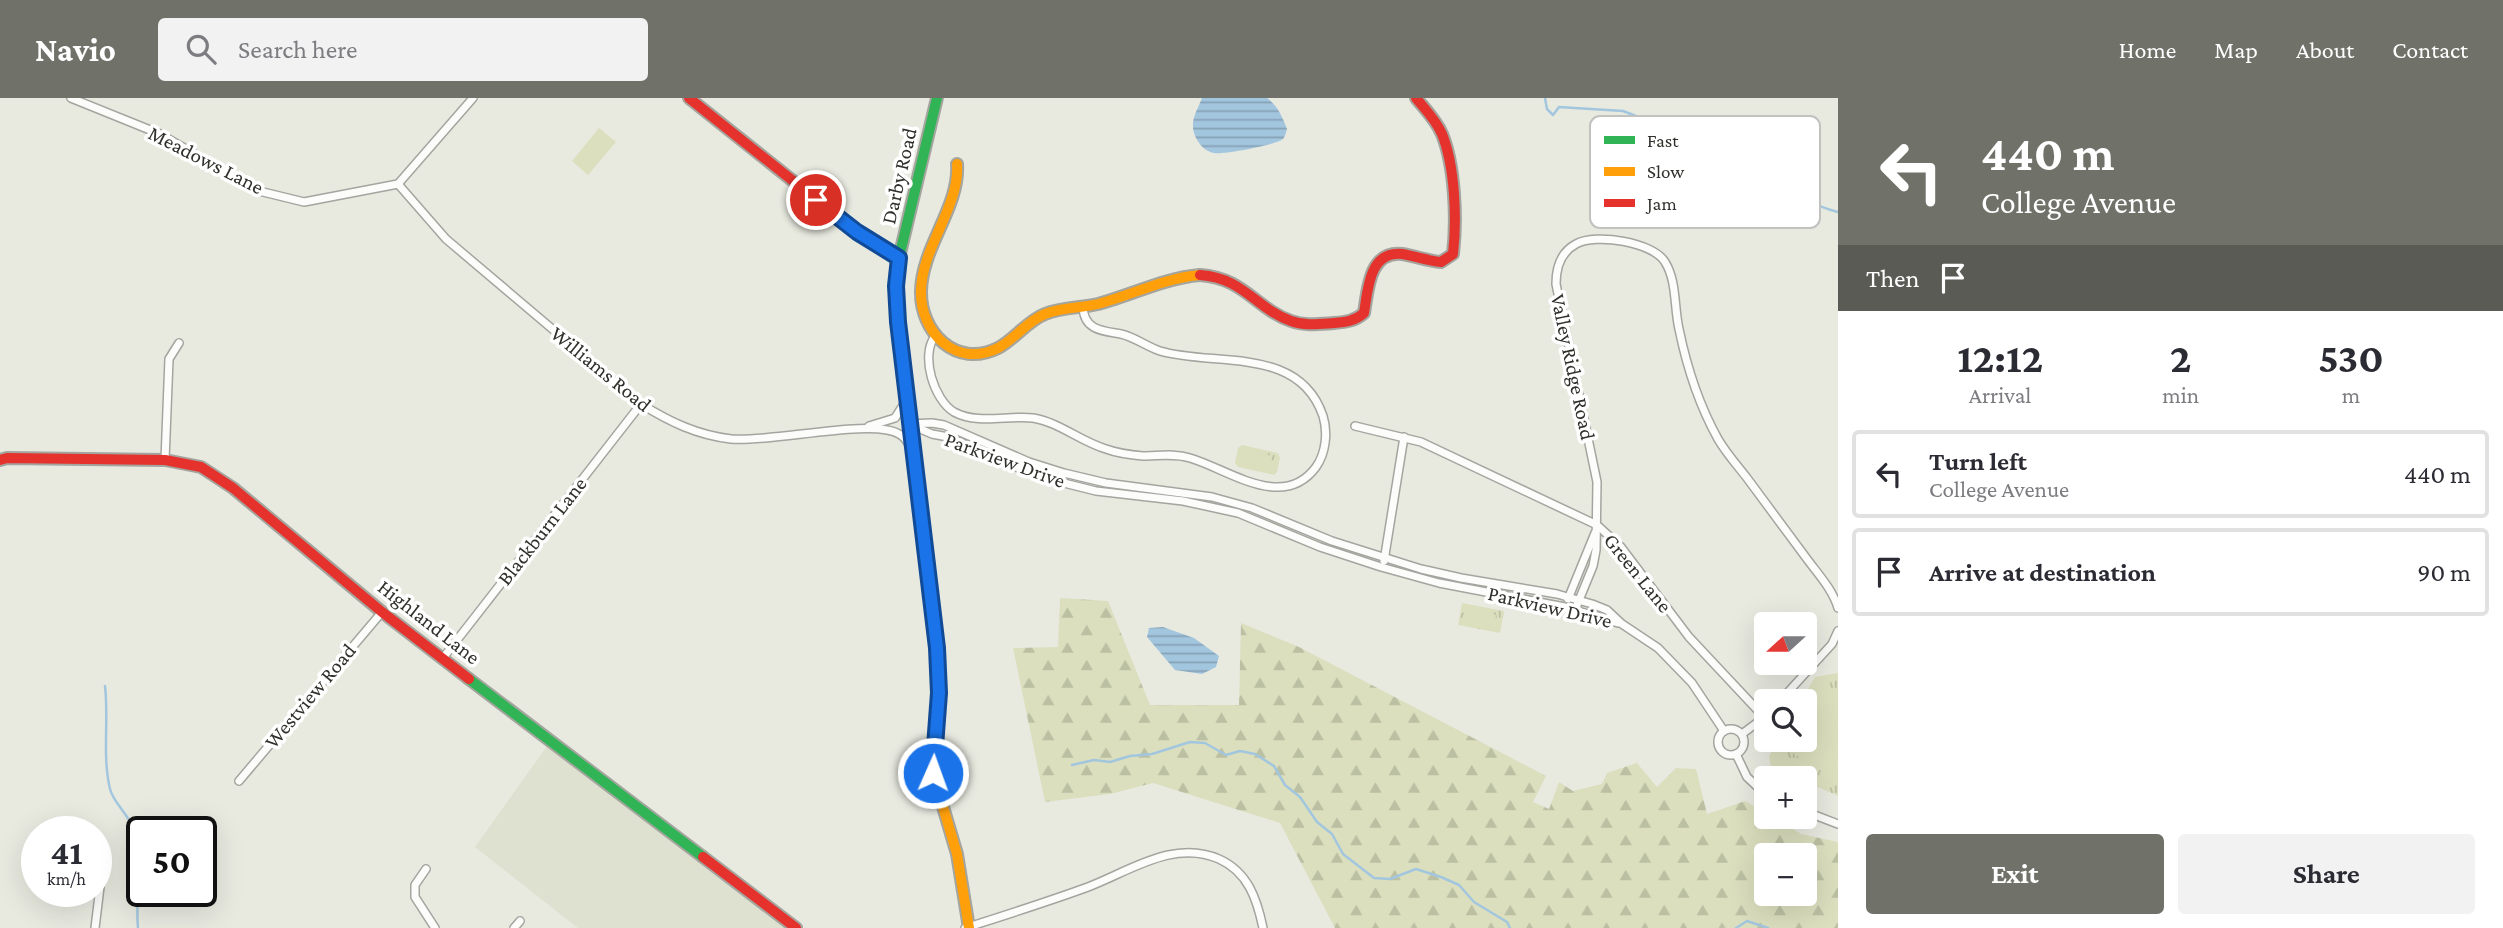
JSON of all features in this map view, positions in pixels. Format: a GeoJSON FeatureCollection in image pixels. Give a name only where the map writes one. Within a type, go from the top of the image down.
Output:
{"type":"FeatureCollection","features":[{"type":"Feature","properties":{"kind":"street","name":"Meadows Lane"},"geometry":{"type":"LineString","coordinates":[[71,98],[160,134],[259,191],[304,202],[398,184]]}},
{"type":"Feature","properties":{"kind":"street"},"geometry":{"type":"LineString","coordinates":[[398,184],[473,98]]}},
{"type":"Feature","properties":{"kind":"street"},"geometry":{"type":"LineString","coordinates":[[689,98],[857,232],[899,258]]}},
{"type":"Feature","properties":{"kind":"street","name":"Darby Road"},"geometry":{"type":"LineString","coordinates":[[937,98],[899,258],[896,298],[908,424],[937,648],[939,693],[933,773],[957,854],[967,928]]}},
{"type":"Feature","properties":{"kind":"street"},"geometry":{"type":"LineString","coordinates":[[957,164],[955,190],[925,260],[921,279],[923,314],[928,328],[946,346],[958,351],[985,352],[1005,343],[1041,315],[1083,307],[1186,276],[1206,275],[1230,281],[1275,313],[1301,324],[1350,322],[1364,313],[1375,266],[1382,257],[1396,253],[1441,262],[1453,254],[1455,236],[1446,145],[1438,126],[1416,98]]}},
{"type":"Feature","properties":{"kind":"street","name":"Williams Road"},"geometry":{"type":"LineString","coordinates":[[398,184],[446,239],[641,404],[669,422],[696,433],[735,440],[883,429],[898,433],[906,439],[911,448]]}},
{"type":"Feature","properties":{"kind":"street","name":"Valley Ridge Road"},"geometry":{"type":"LineString","coordinates":[[1575,610],[1596,550],[1597,482],[1556,284],[1558,265],[1566,252],[1584,240],[1602,238],[1644,246],[1658,254],[1666,264],[1688,369],[1719,441],[1824,582],[1838,608]]}},
{"type":"Feature","properties":{"kind":"street"},"geometry":{"type":"LineString","coordinates":[[935,336],[929,350],[936,387],[943,402],[954,412],[963,415],[993,419],[1032,418],[1061,428],[1105,449],[1140,456],[1184,456],[1236,478],[1272,487],[1300,480],[1312,472],[1321,460],[1326,432],[1323,417],[1312,397],[1296,380],[1252,361],[1160,351],[1124,334],[1103,332],[1085,319],[1083,307]]}},
{"type":"Feature","properties":{"kind":"street"},"geometry":{"type":"LineString","coordinates":[[164,460],[169,359],[179,343]]}},
{"type":"Feature","properties":{"kind":"street","name":"Williams Road"},"geometry":{"type":"LineString","coordinates":[[855,430],[895,418],[906,399]]}},
{"type":"Feature","properties":{"kind":"street","name":"Blackburn Lane"},"geometry":{"type":"LineString","coordinates":[[443,658],[641,404]]}},
{"type":"Feature","properties":{"kind":"street","name":"Parkview Drive"},"geometry":{"type":"LineString","coordinates":[[908,424],[944,425],[1014,456],[1065,473],[1212,497],[1252,508],[1384,558],[1461,578],[1569,597],[1607,610],[1622,624],[1658,648],[1678,667],[1724,731],[1718,741],[1720,748],[1728,754],[1736,754],[1747,777],[1754,784]]}},
{"type":"Feature","properties":{"kind":"street","name":"Parkview Drive"},"geometry":{"type":"LineString","coordinates":[[908,424],[958,441],[1052,480],[1093,490],[1184,501],[1237,513],[1382,567],[1439,583],[1565,607],[1622,624]]}},
{"type":"Feature","properties":{"kind":"street","name":"Green Lane"},"geometry":{"type":"LineString","coordinates":[[1355,426],[1430,446],[1597,525],[1621,547],[1689,637],[1754,705]]}},
{"type":"Feature","properties":{"kind":"street"},"geometry":{"type":"LineString","coordinates":[[1382,567],[1404,438]]}},
{"type":"Feature","properties":{"kind":"street"},"geometry":{"type":"LineString","coordinates":[[1010,464],[1014,456]]}},
{"type":"Feature","properties":{"kind":"street","name":"Highland Lane"},"geometry":{"type":"LineString","coordinates":[[0,460],[164,460],[201,467],[233,488],[382,612],[796,928]]}},
{"type":"Feature","properties":{"kind":"street"},"geometry":{"type":"LineString","coordinates":[[1093,490],[1095,480]]}},
{"type":"Feature","properties":{"kind":"street","name":"Valley Ridge Road"},"geometry":{"type":"LineString","coordinates":[[1565,607],[1597,525]]}},
{"type":"Feature","properties":{"kind":"street"},"geometry":{"type":"LineString","coordinates":[[1315,544],[1318,535]]}},
{"type":"Feature","properties":{"kind":"street","name":"Westview Road"},"geometry":{"type":"LineString","coordinates":[[239,781],[382,612]]}},
{"type":"Feature","properties":{"kind":"street"},"geometry":{"type":"LineString","coordinates":[[1791,689],[1832,644],[1838,631]]}},
{"type":"Feature","properties":{"kind":"street"},"geometry":{"type":"LineString","coordinates":[[1741,734],[1754,724]]}},
{"type":"Feature","properties":{"kind":"street"},"geometry":{"type":"LineString","coordinates":[[1724,731],[1735,730],[1741,734],[1744,744],[1736,754]]}},
{"type":"Feature","properties":{"kind":"street"},"geometry":{"type":"LineString","coordinates":[[1817,816],[1838,824]]}},
{"type":"Feature","properties":{"kind":"street"},"geometry":{"type":"LineString","coordinates":[[967,928],[1089,887],[1150,860],[1181,851],[1207,853],[1233,865],[1250,887],[1263,928]]}},
{"type":"Feature","properties":{"kind":"street"},"geometry":{"type":"LineString","coordinates":[[426,869],[415,885],[415,897],[435,928]]}},
{"type":"Feature","properties":{"kind":"street"},"geometry":{"type":"LineString","coordinates":[[95,928],[98,907]]}},
{"type":"Feature","properties":{"kind":"street"},"geometry":{"type":"LineString","coordinates":[[514,928],[520,921]]}},
{"type":"Feature","properties":{"kind":"shaded area"},"geometry":{"type":"Polygon","coordinates":[[[547,746],[788,928],[578,928],[475,847],[547,746]]]}},
{"type":"Feature","properties":{"kind":"green space"},"geometry":{"type":"Polygon","coordinates":[[[599,128],[616,142],[588,175],[572,161],[599,128]]]}},
{"type":"Feature","properties":{"kind":"green space"},"geometry":{"type":"Polygon","coordinates":[[[1242,445],[1278,453],[1280,458],[1277,472],[1274,475],[1238,467],[1235,463],[1238,448],[1242,445]]]}},
{"type":"Feature","properties":{"kind":"green space"},"geometry":{"type":"Polygon","coordinates":[[[1245,450],[1272,456],[1269,469],[1242,463],[1245,450]]]}},
{"type":"Feature","properties":{"kind":"green space"},"geometry":{"type":"Polygon","coordinates":[[[1060,598],[1108,601],[1150,705],[1239,705],[1241,623],[1299,647],[1546,776],[1533,802],[1549,809],[1559,782],[1573,791],[1602,784],[1607,773],[1637,763],[1657,787],[1676,768],[1696,769],[1707,814],[1745,801],[1754,806],[1754,829],[1793,829],[1801,834],[1838,842],[1838,928],[1335,928],[1280,823],[1153,783],[1110,794],[1045,802],[1013,648],[1058,647],[1060,598]]]}},
{"type":"Feature","properties":{"kind":"green space"},"geometry":{"type":"Polygon","coordinates":[[[1462,603],[1504,611],[1500,633],[1458,625],[1462,603]]]}},
{"type":"Feature","properties":{"kind":"green space"},"geometry":{"type":"Polygon","coordinates":[[[1468,610],[1496,615],[1494,627],[1466,622],[1468,610]]]}},
{"type":"Feature","properties":{"kind":"green space"},"geometry":{"type":"Polygon","coordinates":[[[1838,673],[1838,796],[1817,787],[1817,766],[1771,766],[1769,756],[1771,752],[1817,752],[1817,689],[1808,689],[1815,677],[1838,673]]]}},
{"type":"Feature","properties":{"kind":"green space"},"geometry":{"type":"Polygon","coordinates":[[[1817,692],[1838,703],[1838,779],[1791,752],[1817,752],[1817,692]]]}},
{"type":"Feature","properties":{"kind":"water"},"geometry":{"type":"Polygon","coordinates":[[[1202,98],[1267,98],[1277,108],[1287,129],[1284,137],[1249,149],[1210,152],[1199,142],[1193,129],[1194,118],[1202,98]]]}},
{"type":"Feature","properties":{"kind":"water"},"geometry":{"type":"Polygon","coordinates":[[[1163,627],[1194,638],[1219,656],[1216,667],[1202,674],[1175,670],[1147,637],[1149,628],[1163,627]]]}},
{"type":"Feature","properties":{"kind":"waterway"},"geometry":{"type":"LineString","coordinates":[[1545,98],[1547,109],[1553,115],[1559,107],[1623,111],[1636,116]]}},
{"type":"Feature","properties":{"kind":"waterway"},"geometry":{"type":"LineString","coordinates":[[1820,206],[1838,212]]}},
{"type":"Feature","properties":{"kind":"waterway"},"geometry":{"type":"LineString","coordinates":[[105,686],[106,763],[110,789],[132,826],[138,850],[138,928]]}},
{"type":"Feature","properties":{"kind":"waterway"},"geometry":{"type":"LineString","coordinates":[[1072,765],[1094,760],[1110,762],[1130,756],[1152,754],[1190,742],[1205,743],[1226,755],[1240,751],[1255,754],[1274,766],[1285,785],[1300,797],[1317,822],[1332,834],[1343,854],[1374,878],[1390,879],[1416,869],[1441,877],[1459,885],[1474,902],[1507,922],[1510,928]]}},
{"type":"Feature","properties":{"kind":"waterway"},"geometry":{"type":"LineString","coordinates":[[1736,928],[1747,921],[1768,928]]}},
{"type":"Feature","properties":{"kind":"traffic: fast"},"geometry":{"type":"LineString","coordinates":[[907,408],[896,286],[897,266],[937,98]]}},
{"type":"Feature","properties":{"kind":"traffic: fast"},"geometry":{"type":"LineString","coordinates":[[469,679],[703,857]]}},
{"type":"Feature","properties":{"kind":"traffic: slow"},"geometry":{"type":"LineString","coordinates":[[957,164],[953,196],[927,258],[921,291],[922,306],[934,333],[943,343],[955,350],[968,354],[983,353],[998,348],[1045,314],[1098,304],[1161,283],[1200,275]]}},
{"type":"Feature","properties":{"kind":"traffic: slow"},"geometry":{"type":"LineString","coordinates":[[907,408],[937,648],[939,693],[933,773],[957,854],[969,928]]}},
{"type":"Feature","properties":{"kind":"traffic: jam"},"geometry":{"type":"LineString","coordinates":[[689,98],[857,232],[899,258]]}},
{"type":"Feature","properties":{"kind":"traffic: jam"},"geometry":{"type":"LineString","coordinates":[[1200,275],[1215,277],[1239,287],[1268,309],[1291,321],[1307,324],[1334,323],[1350,321],[1364,313],[1372,273],[1383,259],[1402,254],[1441,262],[1453,254],[1454,193],[1450,161],[1437,124],[1416,98]]}},
{"type":"Feature","properties":{"kind":"traffic: jam"},"geometry":{"type":"LineString","coordinates":[[0,460],[165,460],[201,467],[233,488],[382,612],[469,679]]}},
{"type":"Feature","properties":{"kind":"traffic: jam"},"geometry":{"type":"LineString","coordinates":[[703,857],[796,928]]}},
{"type":"Feature","properties":{"kind":"route"},"geometry":{"type":"LineString","coordinates":[[816,200],[857,232],[899,258],[896,286],[898,322],[939,671],[933,773]]}}]}
